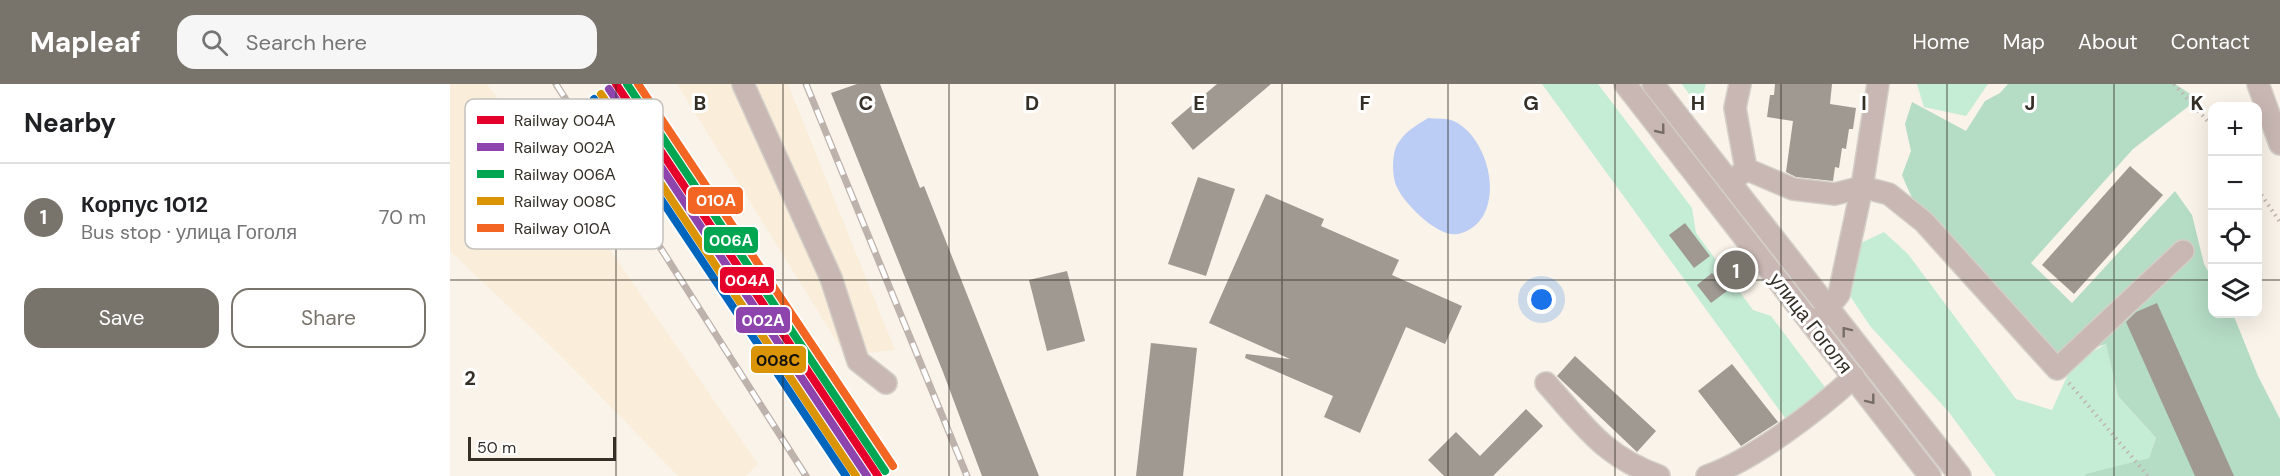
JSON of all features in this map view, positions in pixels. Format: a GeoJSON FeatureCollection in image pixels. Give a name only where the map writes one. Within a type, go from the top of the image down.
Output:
{"type":"FeatureCollection","features":[{"type":"Feature","properties":{"kind":"street"},"geometry":{"type":"LineString","coordinates":[[743,84],[831,278],[858,361],[886,383]]}},
{"type":"Feature","properties":{"kind":"street","name":"улица Гоголя"},"geometry":{"type":"LineString","coordinates":[[1625,84],[1812,328],[1854,377],[1930,476]]}},
{"type":"Feature","properties":{"kind":"street"},"geometry":{"type":"LineString","coordinates":[[1653,84],[1960,476]]}},
{"type":"Feature","properties":{"kind":"street"},"geometry":{"type":"LineString","coordinates":[[1740,84],[1734,108],[1746,169]]}},
{"type":"Feature","properties":{"kind":"street"},"geometry":{"type":"LineString","coordinates":[[1812,328],[1839,294],[1862,188],[1878,84]]}},
{"type":"Feature","properties":{"kind":"street"},"geometry":{"type":"LineString","coordinates":[[2258,84],[2280,144]]}},
{"type":"Feature","properties":{"kind":"street"},"geometry":{"type":"LineString","coordinates":[[1712,198],[1746,169]]}},
{"type":"Feature","properties":{"kind":"street"},"geometry":{"type":"LineString","coordinates":[[1746,169],[1793,189],[1835,194],[1862,188],[1888,194],[1924,222],[2057,369],[2183,251]]}},
{"type":"Feature","properties":{"kind":"street"},"geometry":{"type":"LineString","coordinates":[[1707,476],[1731,468],[1837,393],[1854,377]]}},
{"type":"Feature","properties":{"kind":"street"},"geometry":{"type":"LineString","coordinates":[[1546,382],[1594,438],[1622,461],[1659,476]]}},
{"type":"Feature","properties":{"kind":"path"},"geometry":{"type":"LineString","coordinates":[[2174,84],[2208,122]]}},
{"type":"Feature","properties":{"kind":"path"},"geometry":{"type":"LineString","coordinates":[[2262,196],[2280,222]]}},
{"type":"Feature","properties":{"kind":"path"},"geometry":{"type":"LineString","coordinates":[[2057,369],[2148,476]]}},
{"type":"Feature","properties":{"kind":"shaded area"},"geometry":{"type":"Polygon","coordinates":[[[450,84],[487,84],[498,99],[465,99],[465,249],[609,249],[758,464],[746,476],[678,476],[562,357],[450,251],[450,84]]]}},
{"type":"Feature","properties":{"kind":"shaded area"},"geometry":{"type":"Polygon","coordinates":[[[677,84],[788,84],[895,350],[845,355],[677,84]]]}},
{"type":"Feature","properties":{"kind":"green space"},"geometry":{"type":"Polygon","coordinates":[[[1542,84],[1598,84],[1692,208],[1696,233],[1753,310],[1771,316],[1827,390],[1788,422],[1542,84]]]}},
{"type":"Feature","properties":{"kind":"green space"},"geometry":{"type":"Polygon","coordinates":[[[1682,84],[1706,84],[1699,108],[1682,84]]]}},
{"type":"Feature","properties":{"kind":"green space"},"geometry":{"type":"Polygon","coordinates":[[[1917,84],[1988,84],[1966,116],[1924,107],[1917,84]]]}},
{"type":"Feature","properties":{"kind":"green space"},"geometry":{"type":"Polygon","coordinates":[[[2008,84],[2175,84],[2198,99],[2133,149],[2031,263],[2072,303],[2175,191],[2192,215],[2204,264],[2208,271],[2208,318],[2235,318],[2258,376],[2280,419],[2280,476],[2085,476],[2149,458],[2156,438],[2118,396],[2106,344],[2068,356],[2048,370],[2005,326],[1946,255],[1929,229],[1902,175],[1911,151],[1905,124],[1912,102],[1966,131],[1985,101],[2000,93],[2008,84]]]}},
{"type":"Feature","properties":{"kind":"green space"},"geometry":{"type":"Polygon","coordinates":[[[1884,232],[1908,254],[2016,399],[2052,410],[2073,363],[2106,344],[2118,396],[2156,438],[2149,458],[2085,476],[1996,476],[1948,411],[1870,326],[1848,293],[1852,264],[1861,243],[1884,232]]]}},
{"type":"Feature","properties":{"kind":"water"},"geometry":{"type":"Polygon","coordinates":[[[1428,118],[1451,120],[1465,129],[1477,142],[1485,159],[1489,178],[1489,197],[1485,213],[1474,226],[1458,234],[1441,231],[1422,218],[1406,201],[1396,185],[1393,170],[1395,149],[1407,133],[1428,118]]]}},
{"type":"Feature","properties":{"kind":"building"},"geometry":{"type":"Polygon","coordinates":[[[857,84],[880,84],[920,188],[924,186],[1039,476],[982,476],[943,372],[831,93],[857,84]]]}},
{"type":"Feature","properties":{"kind":"building"},"geometry":{"type":"Polygon","coordinates":[[[1217,84],[1271,84],[1193,150],[1171,123],[1217,84]]]}},
{"type":"Feature","properties":{"kind":"building"},"geometry":{"type":"Polygon","coordinates":[[[1775,84],[1832,84],[1830,104],[1856,108],[1853,129],[1849,129],[1846,149],[1842,148],[1839,168],[1835,167],[1833,181],[1796,177],[1786,172],[1793,121],[1767,117],[1770,95],[1774,95],[1775,84]]]}},
{"type":"Feature","properties":{"kind":"building"},"geometry":{"type":"Polygon","coordinates":[[[2130,166],[2163,195],[2074,294],[2042,265],[2130,166]]]}},
{"type":"Feature","properties":{"kind":"building"},"geometry":{"type":"Polygon","coordinates":[[[1198,177],[1235,189],[1206,276],[1168,264],[1198,177]]]}},
{"type":"Feature","properties":{"kind":"building"},"geometry":{"type":"Polygon","coordinates":[[[1266,194],[1324,219],[1321,226],[1399,260],[1392,275],[1462,306],[1445,344],[1406,327],[1360,433],[1324,417],[1333,396],[1245,358],[1246,354],[1290,359],[1209,323],[1266,194]]]}},
{"type":"Feature","properties":{"kind":"building"},"geometry":{"type":"Polygon","coordinates":[[[1685,223],[1710,256],[1694,268],[1669,235],[1685,223]]]}},
{"type":"Feature","properties":{"kind":"building"},"geometry":{"type":"Polygon","coordinates":[[[1067,271],[1085,341],[1047,351],[1029,280],[1067,271]]]}},
{"type":"Feature","properties":{"kind":"building"},"geometry":{"type":"Polygon","coordinates":[[[1712,273],[1727,291],[1711,303],[1697,285],[1712,273]]]}},
{"type":"Feature","properties":{"kind":"building"},"geometry":{"type":"Polygon","coordinates":[[[2157,303],[2234,476],[2195,476],[2126,322],[2136,312],[2157,303]]]}},
{"type":"Feature","properties":{"kind":"building"},"geometry":{"type":"Polygon","coordinates":[[[1151,343],[1197,348],[1183,476],[1136,476],[1151,343]]]}},
{"type":"Feature","properties":{"kind":"building"},"geometry":{"type":"Polygon","coordinates":[[[1575,356],[1656,431],[1637,452],[1557,376],[1575,356]]]}},
{"type":"Feature","properties":{"kind":"building"},"geometry":{"type":"Polygon","coordinates":[[[1732,364],[1778,422],[1741,446],[1698,391],[1732,364]]]}},
{"type":"Feature","properties":{"kind":"building"},"geometry":{"type":"Polygon","coordinates":[[[1526,409],[1543,426],[1493,476],[1444,476],[1428,460],[1456,432],[1480,456],[1526,409]]]}},
{"type":"Feature","properties":{"kind":"railway"},"geometry":{"type":"LineString","coordinates":[[556,84],[566,99]]}},
{"type":"Feature","properties":{"kind":"railway"},"geometry":{"type":"LineString","coordinates":[[806,84],[967,476]]}},
{"type":"Feature","properties":{"kind":"railway"},"geometry":{"type":"LineString","coordinates":[[661,249],[806,476]]}},
{"type":"Feature","properties":{"kind":"rail line","name":"004А"},"geometry":{"type":"LineString","coordinates":[[616,84],[626,99]]}},
{"type":"Feature","properties":{"kind":"rail line","name":"006А"},"geometry":{"type":"LineString","coordinates":[[627,84],[637,99]]}},
{"type":"Feature","properties":{"kind":"rail line","name":"010А"},"geometry":{"type":"LineString","coordinates":[[638,84],[648,99]]}},
{"type":"Feature","properties":{"kind":"rail line","name":"002А"},"geometry":{"type":"LineString","coordinates":[[609,89],[616,99]]}},
{"type":"Feature","properties":{"kind":"rail line","name":"008С"},"geometry":{"type":"LineString","coordinates":[[601,94],[604,99]]}},
{"type":"Feature","properties":{"kind":"rail line","name":"010А"},"geometry":{"type":"LineString","coordinates":[[663,121],[893,466]]}},
{"type":"Feature","properties":{"kind":"rail line","name":"006А"},"geometry":{"type":"LineString","coordinates":[[663,138],[885,471]]}},
{"type":"Feature","properties":{"kind":"rail line","name":"004А"},"geometry":{"type":"LineString","coordinates":[[663,154],[878,476]]}},
{"type":"Feature","properties":{"kind":"rail line","name":"002А"},"geometry":{"type":"LineString","coordinates":[[663,170],[867,476]]}},
{"type":"Feature","properties":{"kind":"rail line","name":"008С"},"geometry":{"type":"LineString","coordinates":[[663,187],[856,476]]}},
{"type":"Feature","properties":{"kind":"transit line"},"geometry":{"type":"LineString","coordinates":[[663,202],[846,476]]}},
{"type":"Feature","properties":{"kind":"place","name":"Корпус 1012"},"geometry":{"type":"Point","coordinates":[1736,270]}}]}
